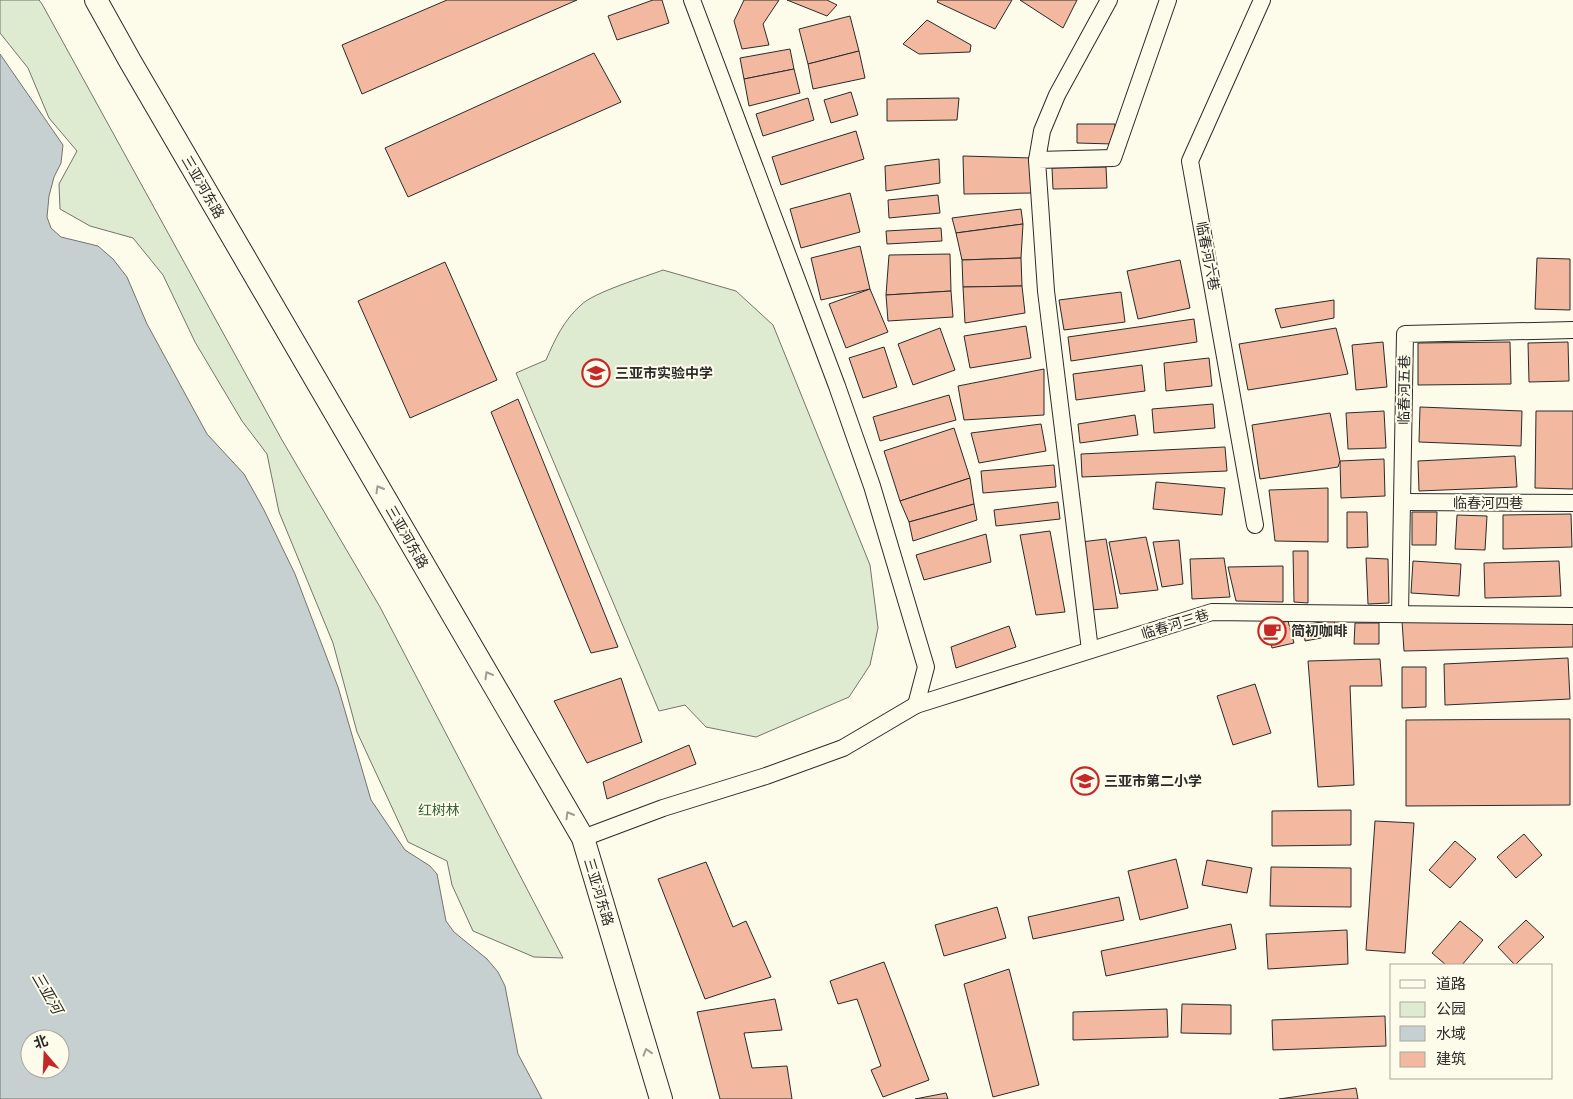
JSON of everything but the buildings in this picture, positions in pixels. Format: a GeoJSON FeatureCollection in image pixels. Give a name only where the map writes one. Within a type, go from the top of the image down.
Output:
{"type":"FeatureCollection","features":[{"type":"Feature","properties":{"kind":"street","name":"三亚河东路"},"geometry":{"type":"LineString","coordinates":[[96,0],[583,838],[661,1099]]}},
{"type":"Feature","properties":{"kind":"street"},"geometry":{"type":"LineString","coordinates":[[692,0],[840,395],[872,486],[926,667],[916,705]]}},
{"type":"Feature","properties":{"kind":"street"},"geometry":{"type":"LineString","coordinates":[[698,19],[708,0]]}},
{"type":"Feature","properties":{"kind":"street"},"geometry":{"type":"LineString","coordinates":[[1090,650],[1046,291],[1037,160],[1042,131],[1057,95],[1109,0]]}},
{"type":"Feature","properties":{"kind":"street"},"geometry":{"type":"LineString","coordinates":[[1037,160],[1113,158],[1168,0]]}},
{"type":"Feature","properties":{"kind":"street","name":"临春河六巷"},"geometry":{"type":"LineString","coordinates":[[1255,525],[1190,161],[1262,0]]}},
{"type":"Feature","properties":{"kind":"street","name":"临春河五巷"},"geometry":{"type":"LineString","coordinates":[[1400,614],[1405,334],[1573,330]]}},
{"type":"Feature","properties":{"kind":"street","name":"临春河四巷"},"geometry":{"type":"LineString","coordinates":[[1402,502],[1573,503]]}},
{"type":"Feature","properties":{"kind":"street","name":"临春河三巷"},"geometry":{"type":"LineString","coordinates":[[583,838],[663,808],[766,776],[843,748],[916,705],[1212,612],[1573,616]]}},
{"type":"Feature","properties":{"kind":"green space","name":"红树林"},"geometry":{"type":"Polygon","coordinates":[[[0,0],[39,0],[42,4],[282,440],[380,607],[563,958],[534,957],[473,931],[452,885],[447,861],[408,842],[357,732],[333,643],[279,512],[267,454],[242,421],[195,342],[163,275],[133,238],[90,226],[60,209],[59,184],[77,151],[49,118],[28,68],[0,33],[0,0]]]}},
{"type":"Feature","properties":{"kind":"green space"},"geometry":{"type":"Polygon","coordinates":[[[663,270],[736,291],[773,325],[870,565],[878,628],[870,665],[849,697],[756,737],[706,727],[685,705],[659,711],[516,373],[546,360],[565,323],[588,300],[608,290],[663,270]]]}},
{"type":"Feature","properties":{"kind":"water","name":"三亚河"},"geometry":{"type":"Polygon","coordinates":[[[0,54],[63,145],[61,163],[54,177],[49,196],[47,217],[51,228],[61,237],[98,246],[113,259],[127,277],[147,324],[207,434],[244,474],[295,574],[338,687],[371,800],[405,850],[430,866],[437,874],[446,921],[454,932],[487,959],[498,972],[505,986],[518,1054],[542,1099],[0,1099],[0,54]]]}},
{"type":"Feature","properties":{"kind":"place","name":"三亚市实验中学"},"geometry":{"type":"Point","coordinates":[596,373]}},
{"type":"Feature","properties":{"kind":"place","name":"简初咖啡"},"geometry":{"type":"Point","coordinates":[1272,631]}},
{"type":"Feature","properties":{"kind":"place","name":"三亚市第二小学"},"geometry":{"type":"Point","coordinates":[1085,781]}}]}
